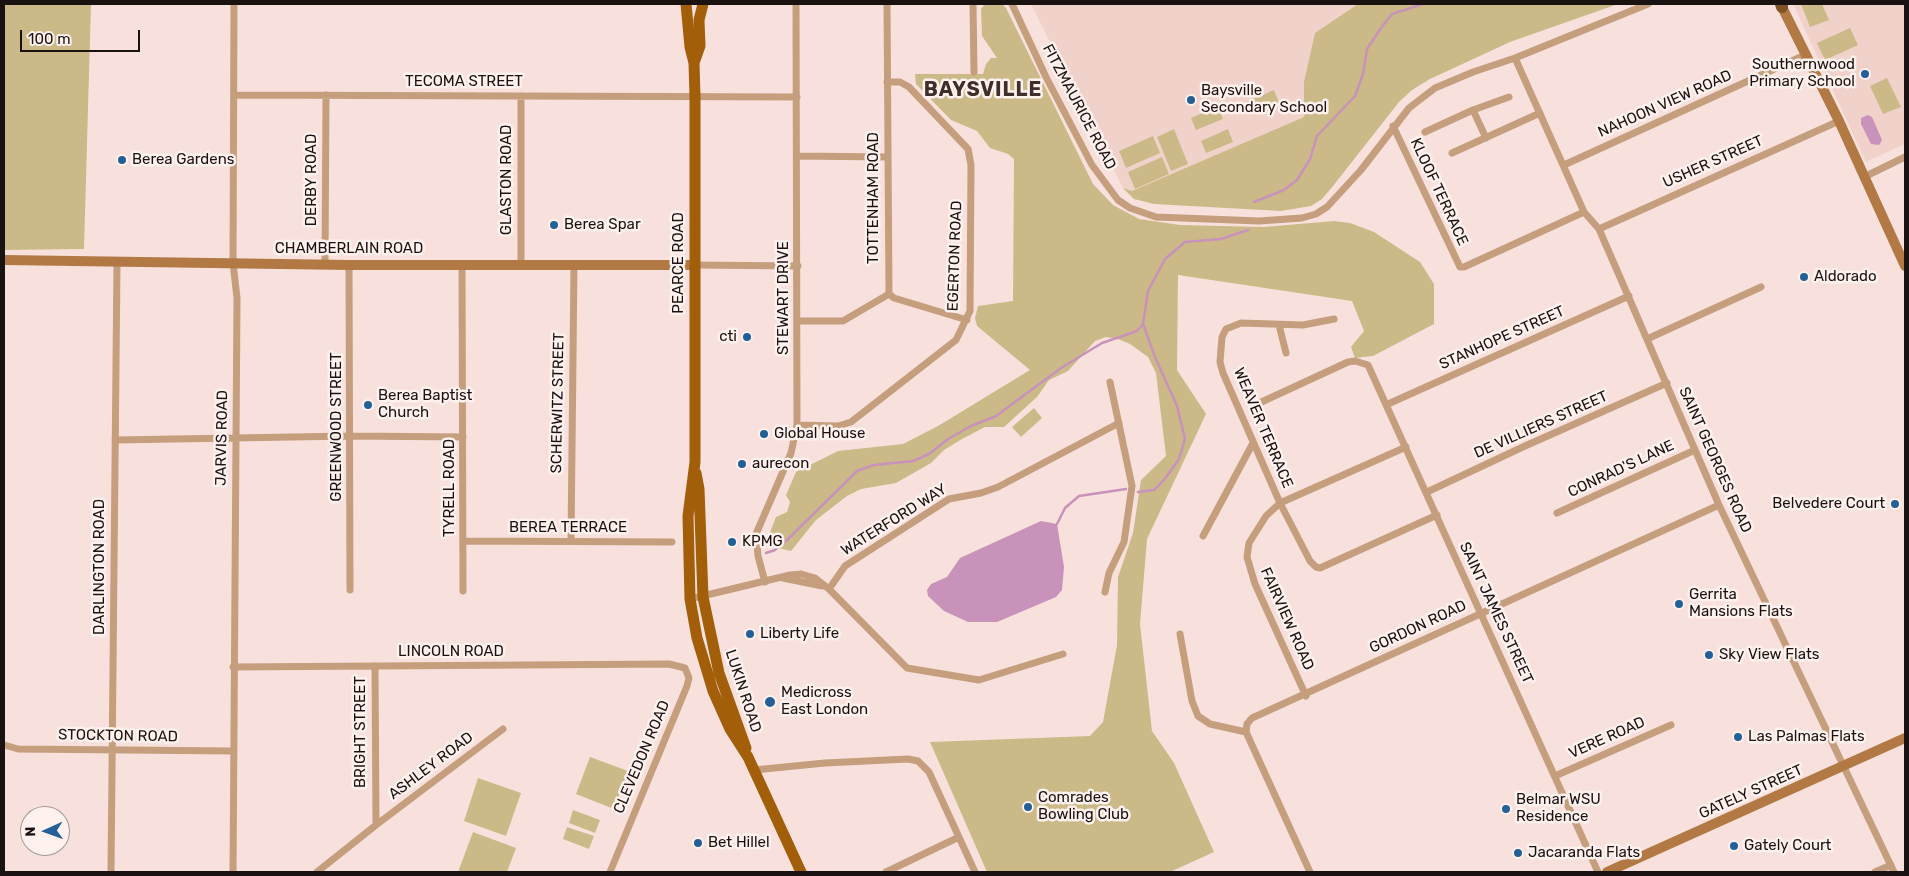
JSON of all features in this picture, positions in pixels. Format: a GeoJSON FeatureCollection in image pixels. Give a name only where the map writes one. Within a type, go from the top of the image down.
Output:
{"type":"FeatureCollection","features":[{"type":"Feature","properties":{"kind":"main road","name":"PEARCE ROAD"},"geometry":{"type":"LineString","coordinates":[[694,63],[700,46],[699,20],[702,4],[696,6],[686,4],[690,47],[694,63],[695,462],[688,516],[690,599],[697,638]]}},
{"type":"Feature","properties":{"kind":"main road","name":"PEARCE ROAD"},"geometry":{"type":"LineString","coordinates":[[695,462],[699,489],[703,597],[710,634]]}},
{"type":"Feature","properties":{"kind":"main road","name":"LUKIN ROAD"},"geometry":{"type":"LineString","coordinates":[[710,634],[719,673],[739,725],[748,757]]}},
{"type":"Feature","properties":{"kind":"main road","name":"LUKIN ROAD"},"geometry":{"type":"LineString","coordinates":[[697,638],[713,691],[730,729],[748,757],[801,872]]}},
{"type":"Feature","properties":{"kind":"street","name":"JARVIS ROAD"},"geometry":{"type":"LineString","coordinates":[[233,872],[237,298],[233,263],[234,4]]}},
{"type":"Feature","properties":{"kind":"street","name":"STEWART DRIVE"},"geometry":{"type":"LineString","coordinates":[[765,582],[758,556],[756,534],[791,453],[796,425],[798,156],[796,4]]}},
{"type":"Feature","properties":{"kind":"street","name":"TOTTENHAM ROAD"},"geometry":{"type":"LineString","coordinates":[[887,4],[888,294]]}},
{"type":"Feature","properties":{"kind":"street"},"geometry":{"type":"LineString","coordinates":[[973,4],[974,72]]}},
{"type":"Feature","properties":{"kind":"street","name":"FITZMAURICE ROAD"},"geometry":{"type":"LineString","coordinates":[[1012,4],[1046,77],[1092,165],[1118,200],[1142,213],[1172,219],[1260,221],[1288,220],[1316,214],[1327,207],[1348,186],[1408,108],[1435,88],[1648,4]]}},
{"type":"Feature","properties":{"kind":"street"},"geometry":{"type":"LineString","coordinates":[[1781,5],[1839,121],[1905,266]]}},
{"type":"Feature","properties":{"kind":"street","name":"NAHOON VIEW ROAD"},"geometry":{"type":"LineString","coordinates":[[1564,165],[1805,55]]}},
{"type":"Feature","properties":{"kind":"street","name":"SAINT GEORGES ROAD"},"geometry":{"type":"LineString","coordinates":[[1515,58],[1584,212],[1599,229],[1719,505],[1892,869]]}},
{"type":"Feature","properties":{"kind":"street","name":"EGERTON ROAD"},"geometry":{"type":"LineString","coordinates":[[796,425],[838,426],[851,422],[956,340],[967,320],[971,298],[971,165],[968,149],[909,87],[900,82],[888,82]]}},
{"type":"Feature","properties":{"kind":"street","name":"TECOMA STREET"},"geometry":{"type":"LineString","coordinates":[[234,95],[797,97]]}},
{"type":"Feature","properties":{"kind":"street","name":"DERBY ROAD"},"geometry":{"type":"LineString","coordinates":[[325,264],[326,95]]}},
{"type":"Feature","properties":{"kind":"street","name":"GLASTON ROAD"},"geometry":{"type":"LineString","coordinates":[[521,96],[521,264]]}},
{"type":"Feature","properties":{"kind":"street"},"geometry":{"type":"LineString","coordinates":[[1425,132],[1473,110],[1508,97]]}},
{"type":"Feature","properties":{"kind":"street"},"geometry":{"type":"LineString","coordinates":[[1473,110],[1486,138]]}},
{"type":"Feature","properties":{"kind":"street","name":"KLOOF TERRACE"},"geometry":{"type":"LineString","coordinates":[[1452,153],[1540,113]]}},
{"type":"Feature","properties":{"kind":"street","name":"USHER STREET"},"geometry":{"type":"LineString","coordinates":[[1599,229],[1839,121]]}},
{"type":"Feature","properties":{"kind":"street","name":"KLOOF TERRACE"},"geometry":{"type":"LineString","coordinates":[[1393,126],[1457,263],[1464,267],[1584,212]]}},
{"type":"Feature","properties":{"kind":"street"},"geometry":{"type":"LineString","coordinates":[[798,156],[888,157]]}},
{"type":"Feature","properties":{"kind":"street"},"geometry":{"type":"LineString","coordinates":[[1864,177],[1905,157]]}},
{"type":"Feature","properties":{"kind":"street","name":"CHAMBERLAIN ROAD"},"geometry":{"type":"LineString","coordinates":[[4,260],[349,265],[694,265]]}},
{"type":"Feature","properties":{"kind":"street","name":"DARLINGTON ROAD"},"geometry":{"type":"LineString","coordinates":[[111,872],[117,263]]}},
{"type":"Feature","properties":{"kind":"street","name":"TYRELL ROAD"},"geometry":{"type":"LineString","coordinates":[[462,264],[462,591]]}},
{"type":"Feature","properties":{"kind":"street","name":"SCHERWITZ STREET"},"geometry":{"type":"LineString","coordinates":[[571,541],[574,264]]}},
{"type":"Feature","properties":{"kind":"street","name":"GREENWOOD STREET"},"geometry":{"type":"LineString","coordinates":[[349,265],[350,590]]}},
{"type":"Feature","properties":{"kind":"street"},"geometry":{"type":"LineString","coordinates":[[694,265],[798,266]]}},
{"type":"Feature","properties":{"kind":"street"},"geometry":{"type":"LineString","coordinates":[[1647,339],[1761,287]]}},
{"type":"Feature","properties":{"kind":"street"},"geometry":{"type":"LineString","coordinates":[[798,321],[843,321],[888,294],[894,298],[967,320]]}},
{"type":"Feature","properties":{"kind":"street","name":"STANHOPE STREET"},"geometry":{"type":"LineString","coordinates":[[1388,404],[1628,296]]}},
{"type":"Feature","properties":{"kind":"street","name":"WEAVER TERRACE"},"geometry":{"type":"LineString","coordinates":[[1334,319],[1317,324],[1241,323],[1226,329],[1222,337],[1220,362],[1223,373],[1280,503],[1310,561],[1313,565],[1320,568],[1436,515]]}},
{"type":"Feature","properties":{"kind":"street"},"geometry":{"type":"LineString","coordinates":[[1279,325],[1286,353]]}},
{"type":"Feature","properties":{"kind":"street","name":"SAINT JAMES STREET"},"geometry":{"type":"LineString","coordinates":[[1255,405],[1348,362],[1355,361],[1368,365],[1388,404],[1436,515],[1598,872]]}},
{"type":"Feature","properties":{"kind":"street"},"geometry":{"type":"LineString","coordinates":[[1105,592],[1109,573],[1124,542],[1132,486],[1110,382]]}},
{"type":"Feature","properties":{"kind":"street","name":"DE VILLIERS STREET"},"geometry":{"type":"LineString","coordinates":[[1427,492],[1534,442],[1667,384]]}},
{"type":"Feature","properties":{"kind":"street","name":"WATERFORD WAY"},"geometry":{"type":"LineString","coordinates":[[827,588],[845,566],[949,498],[981,493],[998,487],[1119,423]]}},
{"type":"Feature","properties":{"kind":"street"},"geometry":{"type":"LineString","coordinates":[[115,440],[351,436],[463,437]]}},
{"type":"Feature","properties":{"kind":"street"},"geometry":{"type":"LineString","coordinates":[[1203,536],[1253,443]]}},
{"type":"Feature","properties":{"kind":"street"},"geometry":{"type":"LineString","coordinates":[[1280,503],[1406,447]]}},
{"type":"Feature","properties":{"kind":"street","name":"CONRAD'S LANE"},"geometry":{"type":"LineString","coordinates":[[1558,513],[1695,450]]}},
{"type":"Feature","properties":{"kind":"street","name":"FAIRVIEW ROAD"},"geometry":{"type":"LineString","coordinates":[[1280,503],[1259,526],[1250,543],[1247,557],[1255,584],[1306,696]]}},
{"type":"Feature","properties":{"kind":"street","name":"GORDON ROAD"},"geometry":{"type":"LineString","coordinates":[[1246,732],[1247,724],[1252,718],[1306,696],[1480,613],[1719,505]]}},
{"type":"Feature","properties":{"kind":"street","name":"BEREA TERRACE"},"geometry":{"type":"LineString","coordinates":[[463,541],[672,542]]}},
{"type":"Feature","properties":{"kind":"street"},"geometry":{"type":"LineString","coordinates":[[690,599],[783,578],[790,574],[801,574],[814,578],[827,588],[907,668],[979,680],[1063,654]]}},
{"type":"Feature","properties":{"kind":"street"},"geometry":{"type":"LineString","coordinates":[[1180,634],[1192,701],[1198,716],[1210,724],[1246,732],[1310,872]]}},
{"type":"Feature","properties":{"kind":"street","name":"LINCOLN ROAD"},"geometry":{"type":"LineString","coordinates":[[233,667],[669,664]]}},
{"type":"Feature","properties":{"kind":"street","name":"CLEVEDON ROAD"},"geometry":{"type":"LineString","coordinates":[[610,872],[687,686],[689,678],[685,668],[669,664]]}},
{"type":"Feature","properties":{"kind":"street","name":"BRIGHT STREET"},"geometry":{"type":"LineString","coordinates":[[375,666],[375,798]]}},
{"type":"Feature","properties":{"kind":"street","name":"VERE ROAD"},"geometry":{"type":"LineString","coordinates":[[1555,776],[1671,725]]}},
{"type":"Feature","properties":{"kind":"street","name":"ASHLEY ROAD"},"geometry":{"type":"LineString","coordinates":[[317,872],[503,729]]}},
{"type":"Feature","properties":{"kind":"street","name":"GATELY STREET"},"geometry":{"type":"LineString","coordinates":[[1607,872],[1905,738]]}},
{"type":"Feature","properties":{"kind":"street","name":"STOCKTON ROAD"},"geometry":{"type":"LineString","coordinates":[[4,745],[18,749],[233,751]]}},
{"type":"Feature","properties":{"kind":"street"},"geometry":{"type":"LineString","coordinates":[[754,770],[825,763],[908,759],[918,761],[929,772],[975,872]]}},
{"type":"Feature","properties":{"kind":"street","name":"ASHLEY ROAD"},"geometry":{"type":"LineString","coordinates":[[375,798],[376,825]]}},
{"type":"Feature","properties":{"kind":"street"},"geometry":{"type":"LineString","coordinates":[[886,872],[959,837]]}},
{"type":"Feature","properties":{"kind":"street"},"geometry":{"type":"LineString","coordinates":[[1875,872],[1892,869]]}},
{"type":"Feature","properties":{"kind":"shaded area"},"geometry":{"type":"Polygon","coordinates":[[[4,4],[91,4],[84,249],[4,250],[4,4]]]}},
{"type":"Feature","properties":{"kind":"shaded area"},"geometry":{"type":"Polygon","coordinates":[[[985,4],[1002,4],[1006,8],[1093,184],[1113,205],[1139,219],[1180,225],[1264,227],[1334,221],[1350,223],[1374,232],[1420,262],[1434,284],[1434,324],[1373,356],[1355,358],[1351,347],[1364,331],[1352,301],[1178,275],[1177,370],[1206,414],[1147,539],[1140,624],[1152,731],[1174,763],[1214,852],[1170,872],[987,872],[930,742],[1090,736],[1103,722],[1117,645],[1118,577],[1133,533],[1141,480],[1166,456],[1156,373],[1148,357],[1130,344],[1118,339],[1106,337],[1095,341],[1068,371],[1049,380],[1037,397],[1004,427],[985,427],[944,450],[931,463],[896,483],[861,489],[847,496],[816,520],[791,551],[765,545],[776,517],[787,512],[790,502],[786,495],[796,472],[838,451],[903,444],[938,426],[1030,370],[977,326],[975,318],[978,306],[1013,301],[1014,159],[1008,154],[990,148],[977,131],[951,120],[916,84],[915,74],[983,74],[986,64],[991,58],[997,58],[982,36],[981,9],[985,4]]]}},
{"type":"Feature","properties":{"kind":"shaded area","name":"Baysville Secondary School"},"geometry":{"type":"Polygon","coordinates":[[[1031,4],[1358,4],[1304,82],[1304,117],[1132,191],[1123,188],[1031,4]]]}},
{"type":"Feature","properties":{"kind":"shaded area"},"geometry":{"type":"Polygon","coordinates":[[[1358,4],[1618,4],[1510,42],[1430,79],[1412,90],[1399,102],[1322,199],[1311,206],[1281,211],[1154,204],[1134,199],[1123,188],[1132,191],[1304,117],[1304,82],[1315,33],[1358,4]]]}},
{"type":"Feature","properties":{"kind":"shaded area","name":"Southernwood Primary School"},"geometry":{"type":"Polygon","coordinates":[[[1793,4],[1905,4],[1905,144],[1866,162],[1793,4]]]}},
{"type":"Feature","properties":{"kind":"shaded area"},"geometry":{"type":"Polygon","coordinates":[[[1801,4],[1822,4],[1829,20],[1810,27],[1801,4]]]}},
{"type":"Feature","properties":{"kind":"shaded area"},"geometry":{"type":"Polygon","coordinates":[[[1850,28],[1858,45],[1825,60],[1817,43],[1850,28]]]}},
{"type":"Feature","properties":{"kind":"shaded area"},"geometry":{"type":"Polygon","coordinates":[[[1887,78],[1901,107],[1883,114],[1870,86],[1887,78]]]}},
{"type":"Feature","properties":{"kind":"shaded area"},"geometry":{"type":"Polygon","coordinates":[[[1274,90],[1279,103],[1252,115],[1246,102],[1274,90]]]}},
{"type":"Feature","properties":{"kind":"shaded area"},"geometry":{"type":"Polygon","coordinates":[[[1218,106],[1223,119],[1196,130],[1191,118],[1218,106]]]}},
{"type":"Feature","properties":{"kind":"shaded area"},"geometry":{"type":"Polygon","coordinates":[[[1868,115],[1872,117],[1882,140],[1879,145],[1871,144],[1861,124],[1861,118],[1868,115]]]}},
{"type":"Feature","properties":{"kind":"shaded area"},"geometry":{"type":"Polygon","coordinates":[[[1174,129],[1188,164],[1171,171],[1157,137],[1174,129]]]}},
{"type":"Feature","properties":{"kind":"shaded area"},"geometry":{"type":"Polygon","coordinates":[[[1228,129],[1233,142],[1206,153],[1201,141],[1228,129]]]}},
{"type":"Feature","properties":{"kind":"shaded area"},"geometry":{"type":"Polygon","coordinates":[[[1153,136],[1160,153],[1126,168],[1119,151],[1153,136]]]}},
{"type":"Feature","properties":{"kind":"shaded area"},"geometry":{"type":"Polygon","coordinates":[[[1162,157],[1169,174],[1135,189],[1128,172],[1162,157]]]}},
{"type":"Feature","properties":{"kind":"shaded area"},"geometry":{"type":"Polygon","coordinates":[[[1034,408],[1042,418],[1021,437],[1012,427],[1034,408]]]}},
{"type":"Feature","properties":{"kind":"shaded area"},"geometry":{"type":"Polygon","coordinates":[[[1041,521],[1057,524],[1064,567],[1062,590],[1056,597],[997,622],[968,622],[944,611],[928,596],[927,590],[931,584],[947,577],[960,558],[1041,521]]]}},
{"type":"Feature","properties":{"kind":"shaded area"},"geometry":{"type":"Polygon","coordinates":[[[590,757],[628,771],[614,809],[576,794],[590,757]]]}},
{"type":"Feature","properties":{"kind":"shaded area"},"geometry":{"type":"Polygon","coordinates":[[[478,778],[521,793],[506,836],[464,821],[478,778]]]}},
{"type":"Feature","properties":{"kind":"shaded area"},"geometry":{"type":"Polygon","coordinates":[[[573,810],[600,820],[595,833],[569,823],[573,810]]]}},
{"type":"Feature","properties":{"kind":"shaded area"},"geometry":{"type":"Polygon","coordinates":[[[567,827],[594,836],[589,849],[563,839],[567,827]]]}},
{"type":"Feature","properties":{"kind":"shaded area"},"geometry":{"type":"Polygon","coordinates":[[[473,832],[516,848],[507,872],[458,872],[473,832]]]}},
{"type":"Feature","properties":{"kind":"waterway"},"geometry":{"type":"LineString","coordinates":[[1254,202],[1284,190],[1297,180],[1310,159],[1317,136],[1355,96],[1363,74],[1367,49],[1381,28],[1392,14],[1423,4]]}},
{"type":"Feature","properties":{"kind":"waterway"},"geometry":{"type":"LineString","coordinates":[[1138,492],[1154,490],[1164,480],[1179,459],[1185,439],[1177,406],[1155,357],[1143,324],[1148,291],[1165,259],[1185,242],[1221,239],[1248,230]]}},
{"type":"Feature","properties":{"kind":"waterway"},"geometry":{"type":"LineString","coordinates":[[766,553],[775,550],[787,540],[857,471],[874,465],[913,461],[929,454],[948,439],[971,426],[996,416],[1061,368],[1102,343],[1137,331],[1143,324]]}},
{"type":"Feature","properties":{"kind":"waterway"},"geometry":{"type":"LineString","coordinates":[[1057,524],[1065,508],[1079,496],[1126,489]]}},
{"type":"Feature","properties":{"kind":"place","name":"Southernwood Primary School"},"geometry":{"type":"Point","coordinates":[1865,74]}},
{"type":"Feature","properties":{"kind":"place","name":"Baysville Secondary School"},"geometry":{"type":"Point","coordinates":[1191,100]}},
{"type":"Feature","properties":{"kind":"place","name":"Berea Gardens"},"geometry":{"type":"Point","coordinates":[122,160]}},
{"type":"Feature","properties":{"kind":"place","name":"Berea Spar"},"geometry":{"type":"Point","coordinates":[554,225]}},
{"type":"Feature","properties":{"kind":"place","name":"Aldorado"},"geometry":{"type":"Point","coordinates":[1804,277]}},
{"type":"Feature","properties":{"kind":"place","name":"cti"},"geometry":{"type":"Point","coordinates":[747,337]}},
{"type":"Feature","properties":{"kind":"place","name":"Berea Baptist Church"},"geometry":{"type":"Point","coordinates":[368,405]}},
{"type":"Feature","properties":{"kind":"place","name":"Global House"},"geometry":{"type":"Point","coordinates":[764,434]}},
{"type":"Feature","properties":{"kind":"place","name":"aurecon"},"geometry":{"type":"Point","coordinates":[742,464]}},
{"type":"Feature","properties":{"kind":"place","name":"Belvedere Court"},"geometry":{"type":"Point","coordinates":[1895,504]}},
{"type":"Feature","properties":{"kind":"place","name":"KPMG"},"geometry":{"type":"Point","coordinates":[732,542]}},
{"type":"Feature","properties":{"kind":"place","name":"Gerrita Mansions Flats"},"geometry":{"type":"Point","coordinates":[1679,604]}},
{"type":"Feature","properties":{"kind":"place","name":"Liberty Life"},"geometry":{"type":"Point","coordinates":[750,634]}},
{"type":"Feature","properties":{"kind":"place","name":"Sky View Flats"},"geometry":{"type":"Point","coordinates":[1709,655]}},
{"type":"Feature","properties":{"kind":"place","name":"Medicross East London"},"geometry":{"type":"Point","coordinates":[770,702]}},
{"type":"Feature","properties":{"kind":"place","name":"Las Palmas Flats"},"geometry":{"type":"Point","coordinates":[1738,737]}},
{"type":"Feature","properties":{"kind":"place","name":"Comrades Bowling Club"},"geometry":{"type":"Point","coordinates":[1028,807]}},
{"type":"Feature","properties":{"kind":"place","name":"Belmar WSU Residence"},"geometry":{"type":"Point","coordinates":[1506,809]}},
{"type":"Feature","properties":{"kind":"place","name":"Bet Hillel"},"geometry":{"type":"Point","coordinates":[698,843]}},
{"type":"Feature","properties":{"kind":"place","name":"Gately Court"},"geometry":{"type":"Point","coordinates":[1734,846]}},
{"type":"Feature","properties":{"kind":"place","name":"Jacaranda Flats"},"geometry":{"type":"Point","coordinates":[1518,853]}},
{"type":"Feature","properties":{"kind":"district","name":"BAYSVILLE"},"geometry":{"type":"Point","coordinates":[983,90]}}]}
